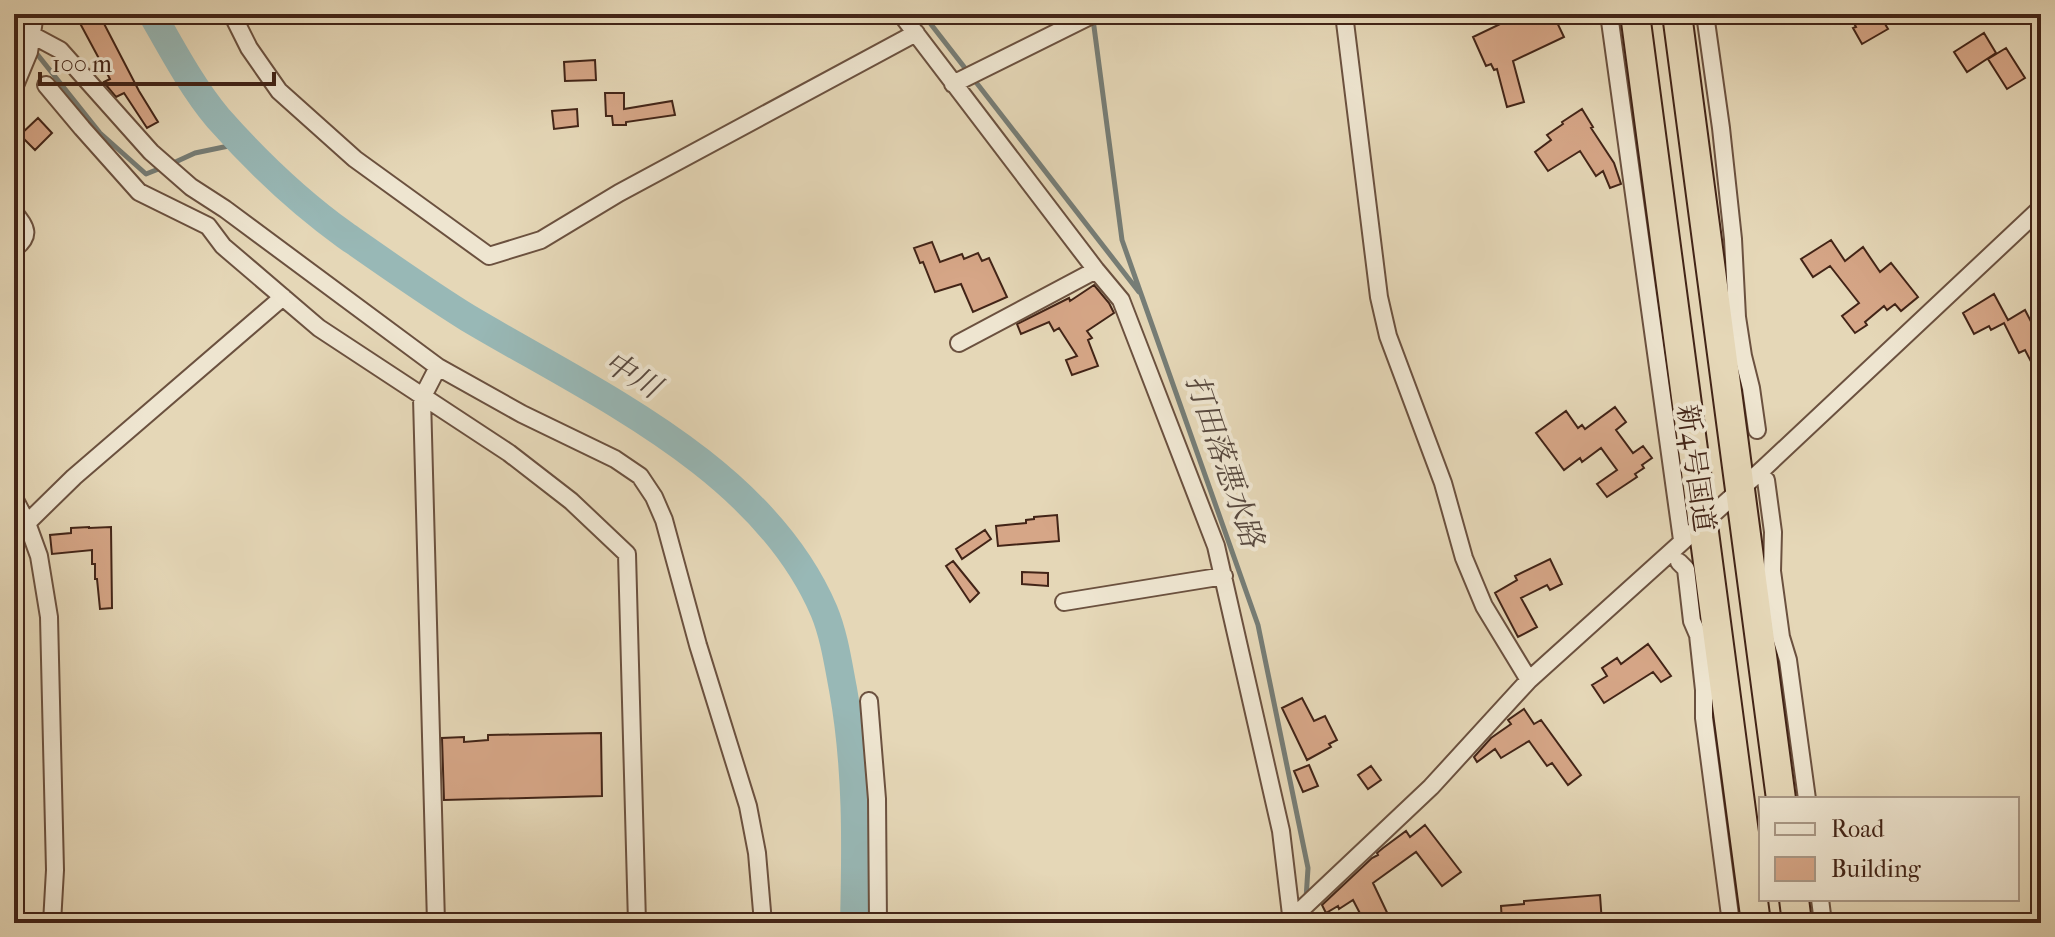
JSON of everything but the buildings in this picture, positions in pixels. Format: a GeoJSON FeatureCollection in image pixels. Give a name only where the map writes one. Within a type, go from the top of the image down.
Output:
{"type":"FeatureCollection","features":[{"type":"Feature","properties":{"kind":"highway","name":"新4号国道"},"geometry":{"type":"LineString","coordinates":[[1635,14],[1703,521],[1710,658],[1756,923]]}},
{"type":"Feature","properties":{"kind":"highway","name":"新4号国道"},"geometry":{"type":"LineString","coordinates":[[1677,14],[1753,484],[1781,797]]}},
{"type":"Feature","properties":{"kind":"highway"},"geometry":{"type":"LineString","coordinates":[[1794,901],[1797,923]]}},
{"type":"Feature","properties":{"kind":"street"},"geometry":{"type":"LineString","coordinates":[[14,88],[29,52],[35,14]]}},
{"type":"Feature","properties":{"kind":"street"},"geometry":{"type":"LineString","coordinates":[[232,14],[249,48],[279,91],[355,159],[489,256],[541,240],[619,193],[916,33]]}},
{"type":"Feature","properties":{"kind":"street"},"geometry":{"type":"LineString","coordinates":[[901,14],[1121,300],[1216,546],[1281,831],[1291,921]]}},
{"type":"Feature","properties":{"kind":"street"},"geometry":{"type":"LineString","coordinates":[[953,84],[1094,14]]}},
{"type":"Feature","properties":{"kind":"street"},"geometry":{"type":"LineString","coordinates":[[1344,14],[1379,297],[1388,336],[1443,483],[1464,558],[1484,606],[1529,680]]}},
{"type":"Feature","properties":{"kind":"street"},"geometry":{"type":"LineString","coordinates":[[1609,14],[1682,540]]}},
{"type":"Feature","properties":{"kind":"street"},"geometry":{"type":"LineString","coordinates":[[1705,14],[1733,239],[1729,336],[1743,356],[1757,430]]}},
{"type":"Feature","properties":{"kind":"street"},"geometry":{"type":"LineString","coordinates":[[32,35],[60,50],[151,152],[191,187],[438,367],[522,414],[615,459],[640,476],[664,520],[698,645],[748,806],[757,853],[763,923]]}},
{"type":"Feature","properties":{"kind":"street"},"geometry":{"type":"LineString","coordinates":[[46,85],[139,192],[208,226],[223,246],[319,328],[509,453],[571,501],[627,554],[637,923]]}},
{"type":"Feature","properties":{"kind":"street"},"geometry":{"type":"LineString","coordinates":[[1291,921],[1431,787],[1529,680],[1703,521],[1753,484],[2041,208]]}},
{"type":"Feature","properties":{"kind":"street"},"geometry":{"type":"LineString","coordinates":[[14,212],[26,233],[25,239],[14,249]]}},
{"type":"Feature","properties":{"kind":"street"},"geometry":{"type":"LineString","coordinates":[[959,343],[1096,270]]}},
{"type":"Feature","properties":{"kind":"street"},"geometry":{"type":"LineString","coordinates":[[27,523],[74,477],[283,297]]}},
{"type":"Feature","properties":{"kind":"street"},"geometry":{"type":"LineString","coordinates":[[436,923],[422,398],[438,367]]}},
{"type":"Feature","properties":{"kind":"street"},"geometry":{"type":"LineString","coordinates":[[14,498],[39,556],[49,617],[55,870],[52,923]]}},
{"type":"Feature","properties":{"kind":"street"},"geometry":{"type":"LineString","coordinates":[[1679,562],[1686,569],[1692,621],[1710,658],[1704,690],[1704,718],[1731,923]]}},
{"type":"Feature","properties":{"kind":"street"},"geometry":{"type":"LineString","coordinates":[[1064,602],[1224,576]]}},
{"type":"Feature","properties":{"kind":"street"},"geometry":{"type":"LineString","coordinates":[[1766,604],[1788,660],[1807,797]]}},
{"type":"Feature","properties":{"kind":"street"},"geometry":{"type":"LineString","coordinates":[[869,701],[877,799],[878,923]]}},
{"type":"Feature","properties":{"kind":"street"},"geometry":{"type":"LineString","coordinates":[[1820,901],[1823,923]]}},
{"type":"Feature","properties":{"kind":"waterway"},"geometry":{"type":"LineString","coordinates":[[18,14],[16,26],[27,41]]}},
{"type":"Feature","properties":{"kind":"waterway","name":"中川"},"geometry":{"type":"LineString","coordinates":[[152,14],[191,81],[218,118],[311,209],[452,308],[620,406],[670,439],[718,475],[760,515],[796,560],[827,620],[848,718],[855,835],[854,923]]}},
{"type":"Feature","properties":{"kind":"waterway"},"geometry":{"type":"LineString","coordinates":[[923,14],[1139,292]]}},
{"type":"Feature","properties":{"kind":"waterway","name":"打田落悪水路"},"geometry":{"type":"LineString","coordinates":[[1093,19],[1122,240],[1258,625],[1308,868],[1306,899]]}},
{"type":"Feature","properties":{"kind":"waterway"},"geometry":{"type":"LineString","coordinates":[[33,49],[100,133],[146,174],[161,168]]}},
{"type":"Feature","properties":{"kind":"waterway"},"geometry":{"type":"LineString","coordinates":[[171,164],[195,153],[243,143]]}}]}
